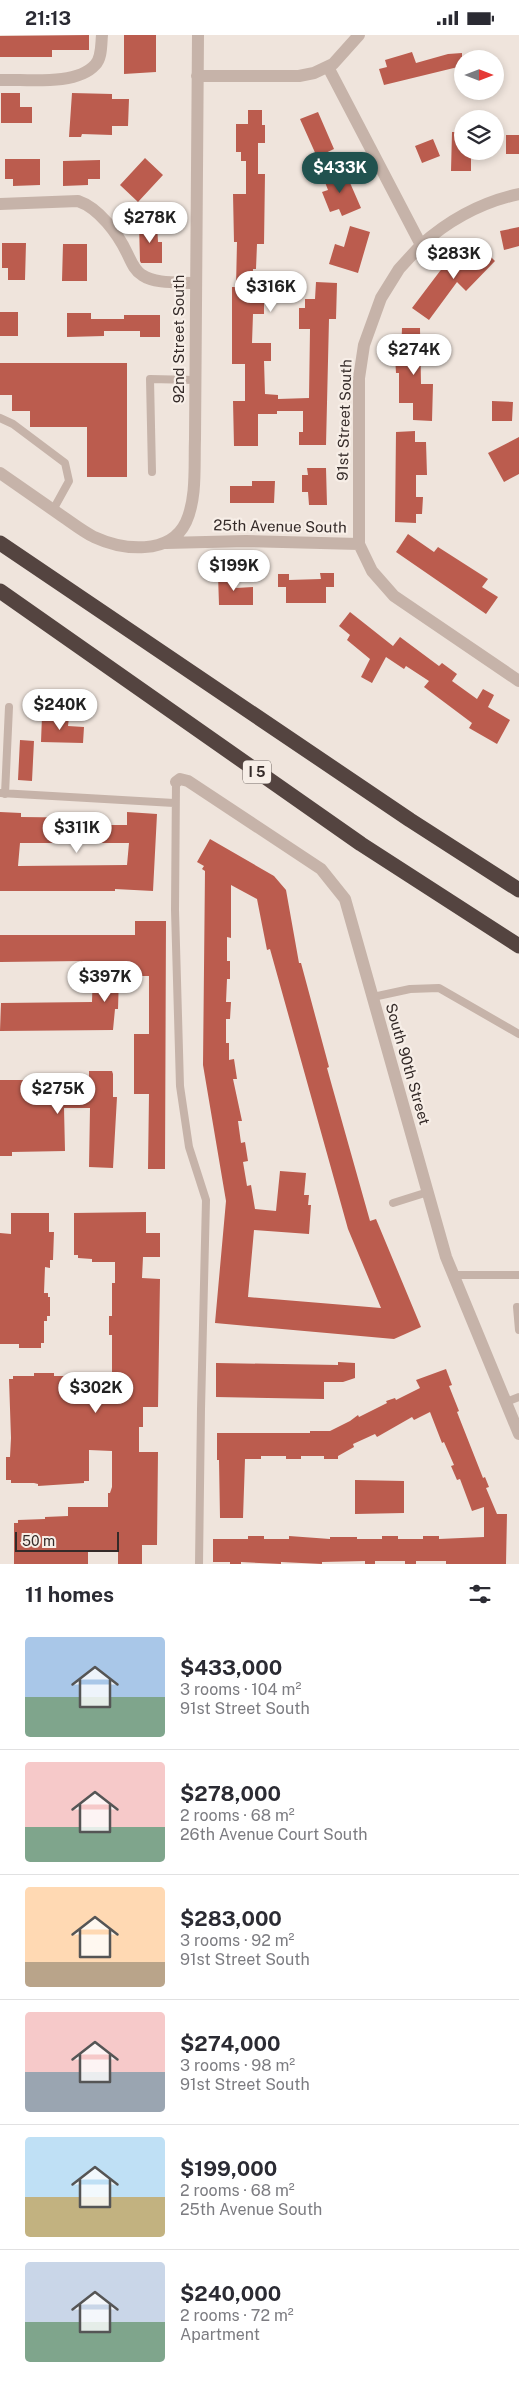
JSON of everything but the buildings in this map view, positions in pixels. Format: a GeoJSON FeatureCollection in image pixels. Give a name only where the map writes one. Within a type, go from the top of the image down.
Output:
{"type":"FeatureCollection","features":[{"type":"Feature","properties":{"kind":"highway"},"geometry":{"type":"LineString","coordinates":[[0,543],[402,814],[519,889]]}},
{"type":"Feature","properties":{"kind":"highway","name":"I 5"},"geometry":{"type":"LineString","coordinates":[[0,591],[361,845],[519,946]]}},
{"type":"Feature","properties":{"kind":"street"},"geometry":{"type":"LineString","coordinates":[[0,80],[74,78],[96,65],[101,50],[102,35]]}},
{"type":"Feature","properties":{"kind":"street","name":"92nd Street South"},"geometry":{"type":"LineString","coordinates":[[166,543],[181,531],[188,517],[192,501],[198,35]]}},
{"type":"Feature","properties":{"kind":"street"},"geometry":{"type":"LineString","coordinates":[[197,76],[300,76],[314,73],[328,67],[344,53],[359,35]]}},
{"type":"Feature","properties":{"kind":"street"},"geometry":{"type":"LineString","coordinates":[[328,67],[421,245]]}},
{"type":"Feature","properties":{"kind":"street","name":"91st Street South"},"geometry":{"type":"LineString","coordinates":[[360,544],[360,378],[364,345],[374,313],[399,269],[421,245],[445,225],[472,209],[519,194]]}},
{"type":"Feature","properties":{"kind":"street"},"geometry":{"type":"LineString","coordinates":[[0,204],[78,201],[86,204],[99,215],[114,233],[135,270],[142,276],[164,281],[194,283]]}},
{"type":"Feature","properties":{"kind":"street","name":"25th Avenue South"},"geometry":{"type":"LineString","coordinates":[[0,473],[93,537],[104,541],[137,547],[148,547],[166,543],[246,541],[360,544],[372,571],[394,596],[519,681]]}},
{"type":"Feature","properties":{"kind":"street","name":"South 90th Street"},"geometry":{"type":"LineString","coordinates":[[176,782],[180,779],[188,781],[321,869],[331,879],[345,899],[453,1275],[519,1434]]}},
{"type":"Feature","properties":{"kind":"lane"},"geometry":{"type":"LineString","coordinates":[[152,472],[150,379],[195,380]]}},
{"type":"Feature","properties":{"kind":"lane"},"geometry":{"type":"LineString","coordinates":[[0,417],[13,423],[64,463],[69,481],[53,510]]}},
{"type":"Feature","properties":{"kind":"lane"},"geometry":{"type":"LineString","coordinates":[[9,707],[3,794],[174,803]]}},
{"type":"Feature","properties":{"kind":"lane"},"geometry":{"type":"LineString","coordinates":[[176,782],[174,803],[180,1087],[189,1147],[206,1200],[200,1409],[199,1564]]}},
{"type":"Feature","properties":{"kind":"lane"},"geometry":{"type":"LineString","coordinates":[[373,997],[410,989],[439,988],[519,1034]]}},
{"type":"Feature","properties":{"kind":"lane"},"geometry":{"type":"LineString","coordinates":[[393,1203],[428,1192]]}},
{"type":"Feature","properties":{"kind":"lane"},"geometry":{"type":"LineString","coordinates":[[453,1275],[519,1275]]}},
{"type":"Feature","properties":{"kind":"lane"},"geometry":{"type":"LineString","coordinates":[[517,1307],[519,1330]]}},
{"type":"Feature","properties":{"kind":"lane"},"geometry":{"type":"LineString","coordinates":[[506,1402],[519,1397]]}}]}
